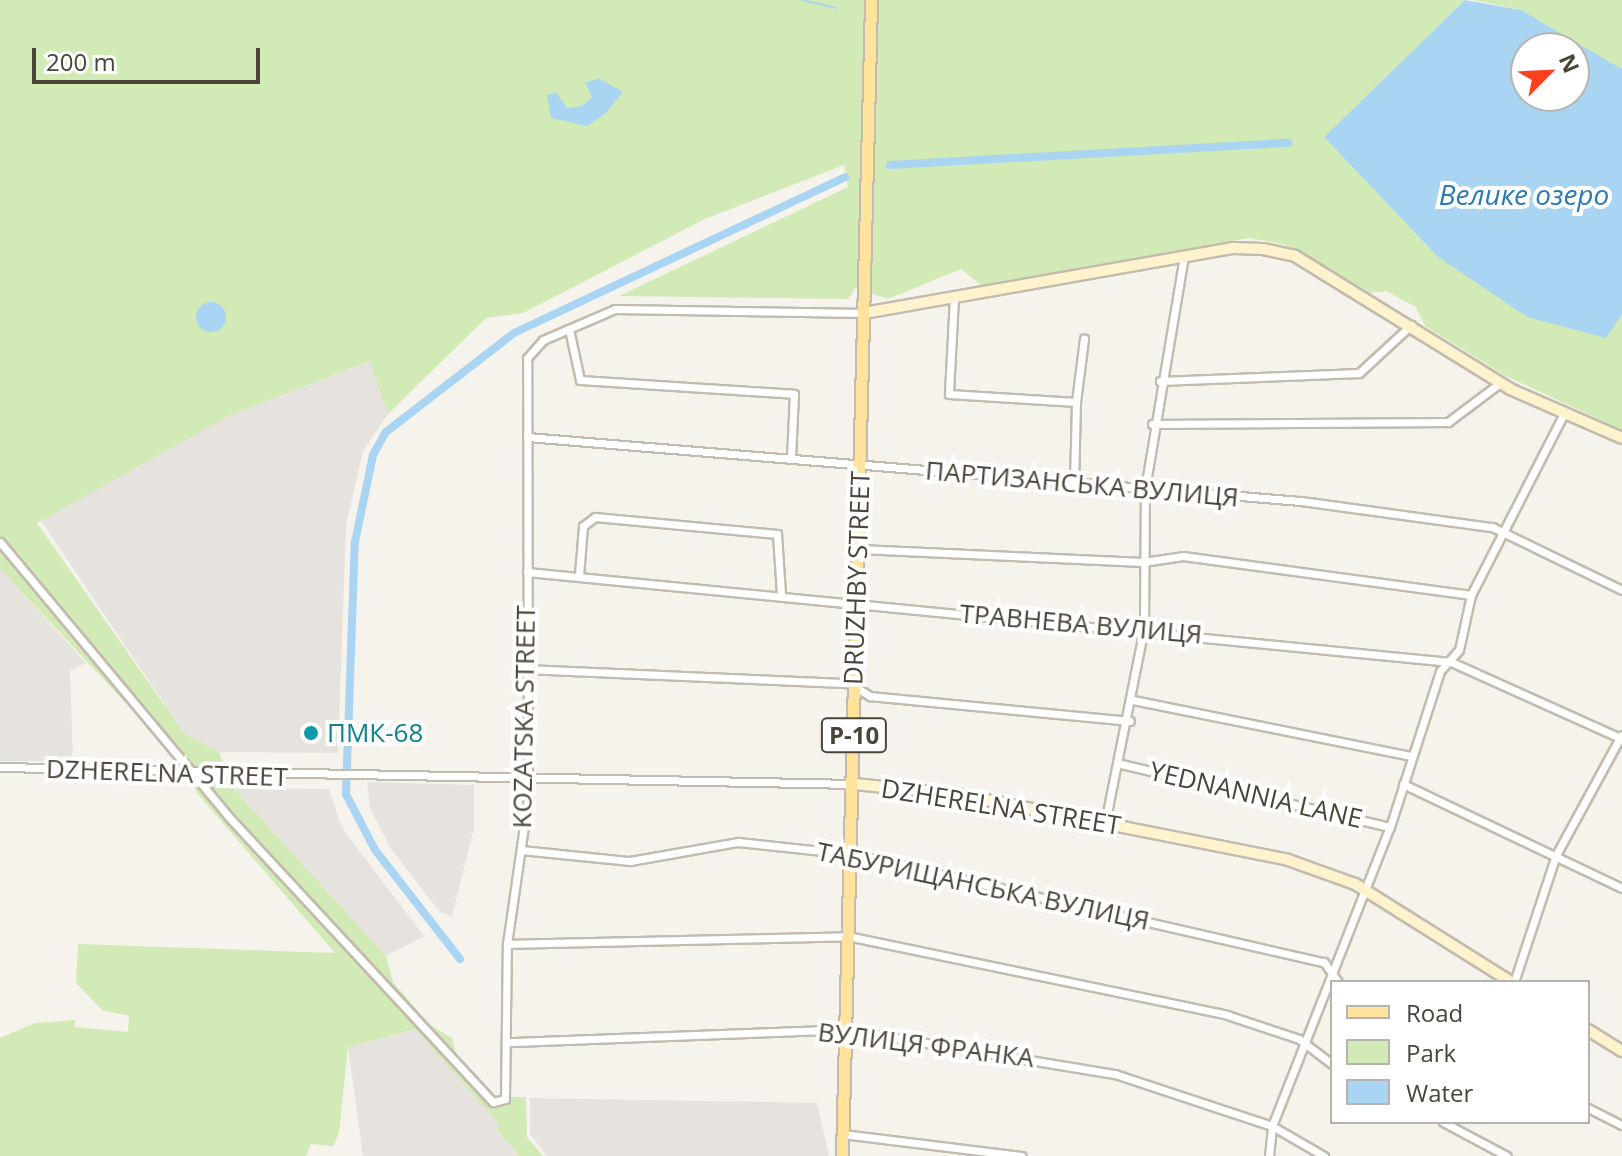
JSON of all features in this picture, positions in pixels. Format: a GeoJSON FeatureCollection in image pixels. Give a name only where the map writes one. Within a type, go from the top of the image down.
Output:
{"type":"FeatureCollection","features":[{"type":"Feature","properties":{"kind":"main road","name":"DRUZHBY STREET"},"geometry":{"type":"LineString","coordinates":[[842,1156],[839,1134],[854,784],[871,0]]}},
{"type":"Feature","properties":{"kind":"main road"},"geometry":{"type":"LineString","coordinates":[[864,313],[1233,248],[1295,256],[1411,325],[1500,383],[1622,438]]}},
{"type":"Feature","properties":{"kind":"main road","name":"DZHERELNA STREET"},"geometry":{"type":"LineString","coordinates":[[854,784],[1105,823],[1288,860],[1365,892],[1510,980]]}},
{"type":"Feature","properties":{"kind":"main road"},"geometry":{"type":"LineString","coordinates":[[1590,1031],[1622,1051]]}},
{"type":"Feature","properties":{"kind":"street"},"geometry":{"type":"LineString","coordinates":[[1105,823],[1130,721],[1144,627],[1145,489],[1152,424],[1184,257]]}},
{"type":"Feature","properties":{"kind":"street"},"geometry":{"type":"LineString","coordinates":[[954,297],[949,394],[1076,402]]}},
{"type":"Feature","properties":{"kind":"street"},"geometry":{"type":"LineString","coordinates":[[791,458],[794,394],[580,380],[569,329],[615,309],[864,313]]}},
{"type":"Feature","properties":{"kind":"street"},"geometry":{"type":"LineString","coordinates":[[1160,381],[1359,373],[1411,325]]}},
{"type":"Feature","properties":{"kind":"street","name":"KOZATSKA STREET"},"geometry":{"type":"LineString","coordinates":[[201,775],[228,816],[485,1101],[505,1099],[511,1042],[507,944],[521,850],[527,781],[527,358],[543,340],[569,329]]}},
{"type":"Feature","properties":{"kind":"street"},"geometry":{"type":"LineString","coordinates":[[1074,483],[1076,402],[1084,339]]}},
{"type":"Feature","properties":{"kind":"street"},"geometry":{"type":"LineString","coordinates":[[1152,424],[1448,422],[1500,383]]}},
{"type":"Feature","properties":{"kind":"street"},"geometry":{"type":"LineString","coordinates":[[1269,1156],[1272,1126],[1307,1051],[1330,969],[1390,827],[1410,756],[1440,671],[1451,662],[1471,595],[1501,530],[1564,413]]}},
{"type":"Feature","properties":{"kind":"street","name":"ПАРТИЗАНСЬКА ВУЛИЦЯ"},"geometry":{"type":"LineString","coordinates":[[527,437],[1301,501],[1501,530],[1622,590]]}},
{"type":"Feature","properties":{"kind":"street"},"geometry":{"type":"LineString","coordinates":[[579,575],[583,526],[595,517],[761,533],[779,538],[781,595]]}},
{"type":"Feature","properties":{"kind":"street"},"geometry":{"type":"LineString","coordinates":[[0,542],[201,775]]}},
{"type":"Feature","properties":{"kind":"street"},"geometry":{"type":"LineString","coordinates":[[859,549],[1143,562],[1183,556],[1471,595]]}},
{"type":"Feature","properties":{"kind":"street","name":"ТРАВНЕВА ВУЛИЦЯ"},"geometry":{"type":"LineString","coordinates":[[527,572],[781,595],[858,607],[1144,627],[1451,662],[1621,737],[1556,855],[1514,980]]}},
{"type":"Feature","properties":{"kind":"street"},"geometry":{"type":"LineString","coordinates":[[525,669],[854,686],[870,696],[1130,721]]}},
{"type":"Feature","properties":{"kind":"street"},"geometry":{"type":"LineString","coordinates":[[1133,700],[1410,756]]}},
{"type":"Feature","properties":{"kind":"street","name":"YEDNANNIA LANE"},"geometry":{"type":"LineString","coordinates":[[1121,764],[1390,827]]}},
{"type":"Feature","properties":{"kind":"street","name":"DZHERELNA STREET"},"geometry":{"type":"LineString","coordinates":[[0,767],[360,779],[527,781],[645,776],[854,784]]}},
{"type":"Feature","properties":{"kind":"street"},"geometry":{"type":"LineString","coordinates":[[1403,784],[1622,888]]}},
{"type":"Feature","properties":{"kind":"street","name":"ТАБУРИЩАНСЬКА ВУЛИЦЯ"},"geometry":{"type":"LineString","coordinates":[[521,850],[630,861],[738,842],[851,854],[1294,955],[1330,969]]}},
{"type":"Feature","properties":{"kind":"street"},"geometry":{"type":"LineString","coordinates":[[507,944],[847,936],[1227,1015],[1299,1039],[1307,1051],[1330,1063]]}},
{"type":"Feature","properties":{"kind":"street"},"geometry":{"type":"LineString","coordinates":[[1330,969],[1337,980]]}},
{"type":"Feature","properties":{"kind":"street","name":"ВУЛИЦЯ ФРАНКА"},"geometry":{"type":"LineString","coordinates":[[511,1042],[842,1029],[1082,1066],[1272,1126],[1324,1156]]}},
{"type":"Feature","properties":{"kind":"street"},"geometry":{"type":"LineString","coordinates":[[1590,1109],[1622,1125]]}},
{"type":"Feature","properties":{"kind":"street"},"geometry":{"type":"LineString","coordinates":[[1447,1124],[1507,1156]]}},
{"type":"Feature","properties":{"kind":"street"},"geometry":{"type":"LineString","coordinates":[[839,1134],[1022,1156]]}},
{"type":"Feature","properties":{"kind":"shaded area"},"geometry":{"type":"Polygon","coordinates":[[[371,361],[388,414],[363,451],[346,525],[338,753],[219,752],[184,733],[38,516],[228,416],[371,361]]]}},
{"type":"Feature","properties":{"kind":"shaded area"},"geometry":{"type":"Polygon","coordinates":[[[0,569],[86,663],[70,671],[73,761],[0,761],[0,569]]]}},
{"type":"Feature","properties":{"kind":"shaded area"},"geometry":{"type":"Polygon","coordinates":[[[367,782],[474,785],[474,828],[452,916],[440,912],[391,849],[370,808],[367,782]]]}},
{"type":"Feature","properties":{"kind":"shaded area"},"geometry":{"type":"Polygon","coordinates":[[[233,788],[329,789],[342,828],[424,936],[386,956],[233,788]]]}},
{"type":"Feature","properties":{"kind":"shaded area"},"geometry":{"type":"Polygon","coordinates":[[[415,1029],[501,1125],[496,1130],[519,1156],[363,1156],[348,1047],[415,1029]]]}},
{"type":"Feature","properties":{"kind":"shaded area"},"geometry":{"type":"Polygon","coordinates":[[[530,1098],[817,1103],[829,1156],[547,1156],[530,1134],[530,1098]]]}},
{"type":"Feature","properties":{"kind":"green space"},"geometry":{"type":"Polygon","coordinates":[[[0,0],[1465,0],[1324,137],[1437,256],[1471,276],[1613,325],[1622,314],[1622,430],[1504,375],[1425,326],[1416,307],[1386,291],[1371,293],[1283,244],[1249,238],[981,285],[961,269],[888,299],[855,288],[848,299],[619,296],[848,187],[844,165],[705,219],[523,313],[486,318],[388,414],[370,361],[228,416],[37,523],[184,733],[219,752],[233,788],[386,956],[393,982],[430,1025],[452,1038],[460,1068],[491,1097],[526,1097],[527,1137],[543,1156],[519,1156],[496,1129],[500,1125],[415,1029],[348,1047],[339,1133],[333,1146],[311,1144],[306,1156],[0,1156],[0,1038],[35,1023],[75,1020],[75,1027],[128,1032],[129,1016],[102,1010],[76,983],[78,944],[335,953],[197,793],[184,765],[0,569],[0,0]],[[598,78],[586,83],[592,97],[582,106],[567,108],[556,93],[552,118],[622,92],[598,78]]]}},
{"type":"Feature","properties":{"kind":"green space"},"geometry":{"type":"Polygon","coordinates":[[[1474,0],[1622,0],[1622,69],[1590,50],[1590,32],[1559,32],[1521,10],[1474,0]]]}},
{"type":"Feature","properties":{"kind":"water","name":"Велике озеро"},"geometry":{"type":"Polygon","coordinates":[[[1465,0],[1521,10],[1559,32],[1510,32],[1510,112],[1590,112],[1590,50],[1622,69],[1622,314],[1606,338],[1527,317],[1437,256],[1324,137],[1465,0]]]}},
{"type":"Feature","properties":{"kind":"water"},"geometry":{"type":"Polygon","coordinates":[[[599,78],[623,92],[606,113],[587,126],[551,118],[547,95],[556,92],[567,108],[582,106],[592,97],[585,83],[599,78]]]}},
{"type":"Feature","properties":{"kind":"water"},"geometry":{"type":"Polygon","coordinates":[[[211,302],[217,303],[225,311],[225,323],[217,331],[211,332],[205,331],[197,323],[196,317],[197,311],[205,303],[211,302]]]}},
{"type":"Feature","properties":{"kind":"waterway"},"geometry":{"type":"LineString","coordinates":[[802,0],[836,8]]}},
{"type":"Feature","properties":{"kind":"waterway"},"geometry":{"type":"LineString","coordinates":[[890,165],[1288,143]]}},
{"type":"Feature","properties":{"kind":"waterway"},"geometry":{"type":"LineString","coordinates":[[460,959],[375,850],[346,794],[355,542],[373,455],[386,432],[514,333],[845,177]]}},
{"type":"Feature","properties":{"kind":"place","name":"ПМК-68"},"geometry":{"type":"Point","coordinates":[311,733]}}]}
